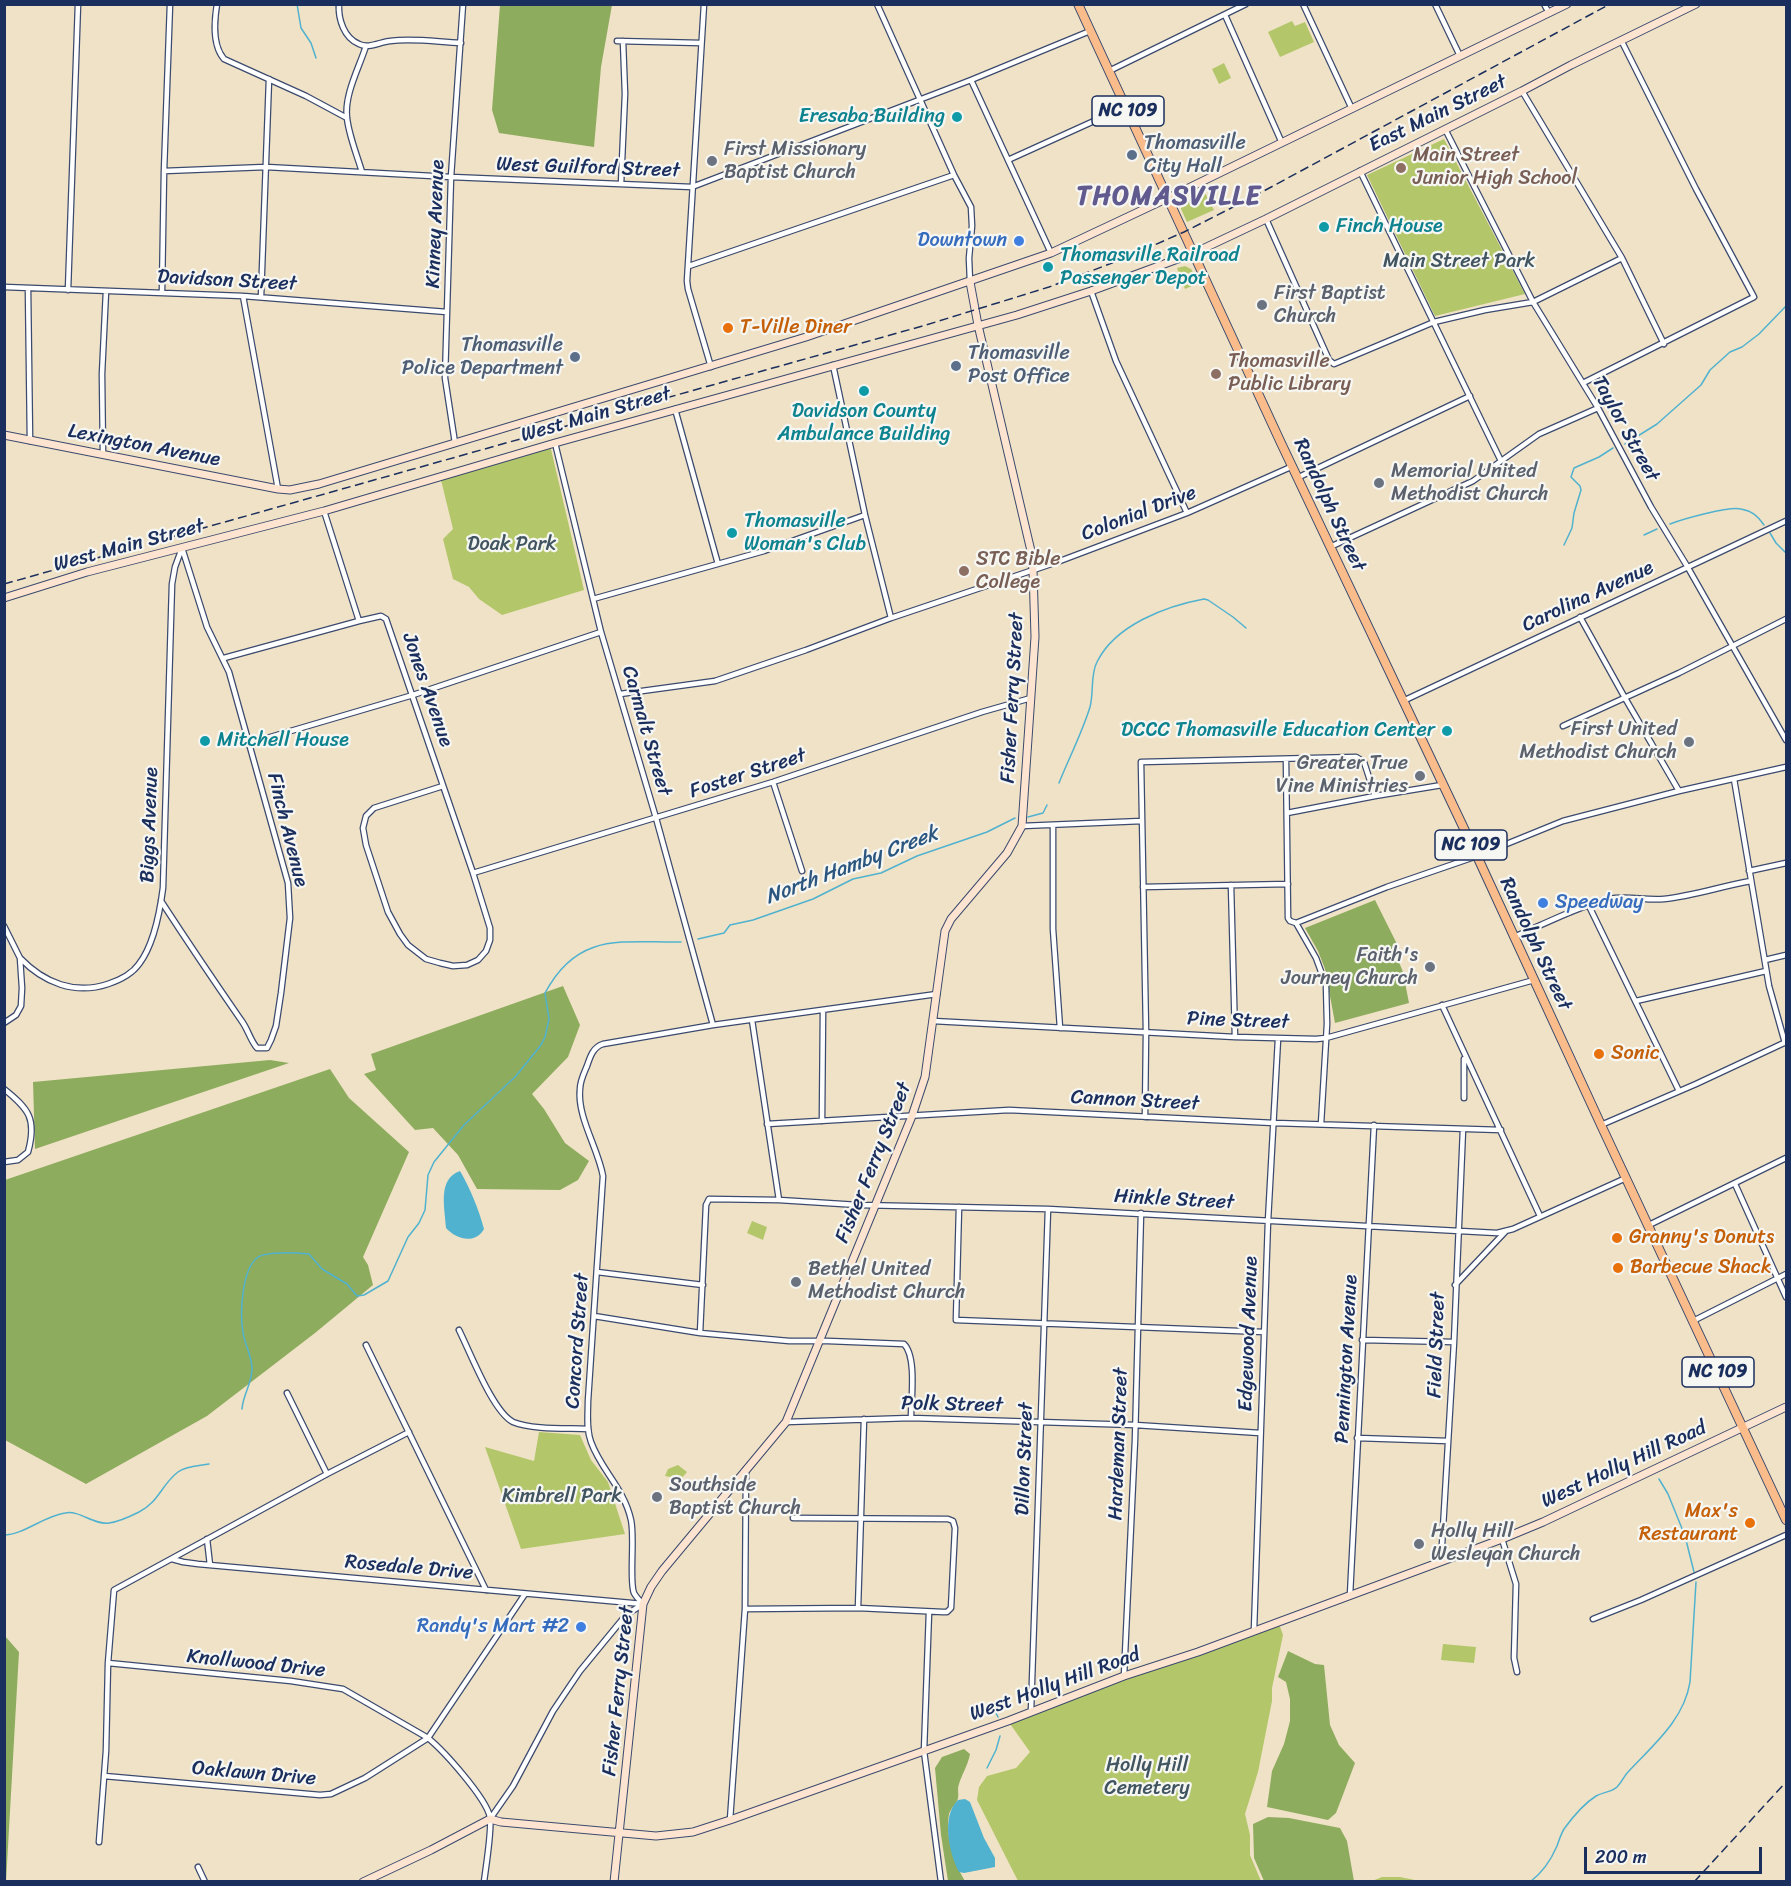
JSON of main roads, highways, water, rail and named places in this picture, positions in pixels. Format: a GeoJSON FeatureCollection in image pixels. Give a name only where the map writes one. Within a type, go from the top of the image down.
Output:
{"type":"FeatureCollection","features":[{"type":"Feature","properties":{"kind":"main road","name":"Randolph Street"},"geometry":{"type":"LineString","coordinates":[[1078,4],[1786,1520]]}},
{"type":"Feature","properties":{"kind":"water"},"geometry":{"type":"Polygon","coordinates":[[[460,1171],[474,1199],[484,1229],[471,1239],[455,1235],[446,1228],[445,1187],[448,1180],[460,1171]]]}},
{"type":"Feature","properties":{"kind":"water"},"geometry":{"type":"Polygon","coordinates":[[[965,1799],[970,1802],[984,1838],[995,1858],[995,1867],[964,1873],[959,1872],[955,1864],[948,1825],[953,1807],[958,1800],[965,1799]]]}},
{"type":"Feature","properties":{"kind":"waterway"},"geometry":{"type":"LineString","coordinates":[[297,4],[301,28],[311,43],[316,58]]}},
{"type":"Feature","properties":{"kind":"waterway","name":"North Hamby Creek"},"geometry":{"type":"LineString","coordinates":[[1625,444],[1657,424],[1701,385],[1710,370],[1730,352],[1742,347],[1759,334],[1786,306]]}},
{"type":"Feature","properties":{"kind":"waterway","name":"North Hamby Creek"},"geometry":{"type":"LineString","coordinates":[[1564,545],[1572,528],[1581,490],[1571,477],[1574,468],[1613,448]]}},
{"type":"Feature","properties":{"kind":"waterway"},"geometry":{"type":"LineString","coordinates":[[1670,524],[1735,509],[1752,513],[1764,525]]}},
{"type":"Feature","properties":{"kind":"waterway"},"geometry":{"type":"LineString","coordinates":[[1644,535],[1657,529]]}},
{"type":"Feature","properties":{"kind":"waterway"},"geometry":{"type":"LineString","coordinates":[[1770,533],[1786,553]]}},
{"type":"Feature","properties":{"kind":"waterway","name":"North Hamby Creek"},"geometry":{"type":"LineString","coordinates":[[1059,783],[1090,707],[1095,667],[1105,649],[1116,638],[1143,619],[1158,612],[1204,599],[1246,628]]}},
{"type":"Feature","properties":{"kind":"waterway","name":"North Hamby Creek"},"geometry":{"type":"LineString","coordinates":[[1028,817],[1043,813],[1047,805]]}},
{"type":"Feature","properties":{"kind":"waterway","name":"North Hamby Creek"},"geometry":{"type":"LineString","coordinates":[[698,939],[724,933],[730,925],[753,920],[813,899],[853,879],[881,873],[917,856],[987,832],[1015,818]]}},
{"type":"Feature","properties":{"kind":"waterway","name":"North Hamby Creek"},"geometry":{"type":"LineString","coordinates":[[242,1409],[252,1369],[243,1333],[242,1315],[245,1282],[252,1263],[262,1255],[309,1254],[322,1269],[347,1284],[357,1296],[364,1295],[388,1281],[408,1237],[419,1223],[425,1210],[428,1175],[434,1162],[464,1125],[516,1076],[541,1045],[549,1019],[545,993],[558,973],[572,959],[587,950],[603,945],[621,942],[681,942]]}},
{"type":"Feature","properties":{"kind":"waterway","name":"North Hamby Creek"},"geometry":{"type":"LineString","coordinates":[[4,1535],[19,1532],[65,1513],[76,1514],[103,1523],[120,1520],[136,1514],[151,1504],[168,1482],[181,1470],[209,1464]]}},
{"type":"Feature","properties":{"kind":"waterway"},"geometry":{"type":"LineString","coordinates":[[1659,1479],[1668,1494],[1685,1536],[1694,1572]]}},
{"type":"Feature","properties":{"kind":"waterway"},"geometry":{"type":"LineString","coordinates":[[1530,1882],[1549,1861],[1564,1829],[1575,1816],[1596,1796],[1617,1787],[1666,1731],[1681,1708],[1690,1682],[1696,1582]]}},
{"type":"Feature","properties":{"kind":"waterway"},"geometry":{"type":"LineString","coordinates":[[994,1709],[998,1717]]}},
{"type":"Feature","properties":{"kind":"waterway"},"geometry":{"type":"LineString","coordinates":[[987,1768],[1000,1736]]}},
{"type":"Feature","properties":{"kind":"railway"},"geometry":{"type":"LineString","coordinates":[[4,584],[926,325],[1049,287],[1184,232],[1610,4]]}},
{"type":"Feature","properties":{"kind":"railway"},"geometry":{"type":"LineString","coordinates":[[1694,1882],[1786,1782]]}},
{"type":"Feature","properties":{"kind":"place","name":"Eresaba Building"},"geometry":{"type":"Point","coordinates":[957,117]}},
{"type":"Feature","properties":{"kind":"place","name":"Thomasville City Hall"},"geometry":{"type":"Point","coordinates":[1132,155]}},
{"type":"Feature","properties":{"kind":"place","name":"First Missionary Baptist Church"},"geometry":{"type":"Point","coordinates":[712,161]}},
{"type":"Feature","properties":{"kind":"place","name":"Main Street Junior High School"},"geometry":{"type":"Point","coordinates":[1401,168]}},
{"type":"Feature","properties":{"kind":"place","name":"Finch House"},"geometry":{"type":"Point","coordinates":[1324,227]}},
{"type":"Feature","properties":{"kind":"place","name":"Downtown"},"geometry":{"type":"Point","coordinates":[1019,241]}},
{"type":"Feature","properties":{"kind":"place","name":"Thomasville Railroad Passenger Depot"},"geometry":{"type":"Point","coordinates":[1048,267]}},
{"type":"Feature","properties":{"kind":"place","name":"First Baptist Church"},"geometry":{"type":"Point","coordinates":[1262,305]}},
{"type":"Feature","properties":{"kind":"place","name":"T-Ville Diner"},"geometry":{"type":"Point","coordinates":[728,328]}},
{"type":"Feature","properties":{"kind":"place","name":"Thomasville Police Department"},"geometry":{"type":"Point","coordinates":[575,357]}},
{"type":"Feature","properties":{"kind":"place","name":"Thomasville Post Office"},"geometry":{"type":"Point","coordinates":[956,366]}},
{"type":"Feature","properties":{"kind":"place","name":"Thomasville Public Library"},"geometry":{"type":"Point","coordinates":[1216,374]}},
{"type":"Feature","properties":{"kind":"place","name":"Davidson County Ambulance Building"},"geometry":{"type":"Point","coordinates":[864,391]}},
{"type":"Feature","properties":{"kind":"place","name":"Memorial United Methodist Church"},"geometry":{"type":"Point","coordinates":[1379,483]}},
{"type":"Feature","properties":{"kind":"place","name":"Thomasville Woman's Club"},"geometry":{"type":"Point","coordinates":[732,533]}},
{"type":"Feature","properties":{"kind":"place","name":"STC Bible College"},"geometry":{"type":"Point","coordinates":[964,571]}},
{"type":"Feature","properties":{"kind":"place","name":"DCCC Thomasville Education Center"},"geometry":{"type":"Point","coordinates":[1447,731]}},
{"type":"Feature","properties":{"kind":"place","name":"Mitchell House"},"geometry":{"type":"Point","coordinates":[205,741]}},
{"type":"Feature","properties":{"kind":"place","name":"First United Methodist Church"},"geometry":{"type":"Point","coordinates":[1689,742]}},
{"type":"Feature","properties":{"kind":"place","name":"Greater True Vine Ministries"},"geometry":{"type":"Point","coordinates":[1420,776]}},
{"type":"Feature","properties":{"kind":"place","name":"Speedway"},"geometry":{"type":"Point","coordinates":[1543,903]}},
{"type":"Feature","properties":{"kind":"place","name":"Faith's Journey Church"},"geometry":{"type":"Point","coordinates":[1430,967]}},
{"type":"Feature","properties":{"kind":"place","name":"Sonic"},"geometry":{"type":"Point","coordinates":[1599,1054]}},
{"type":"Feature","properties":{"kind":"place","name":"Granny's Donuts"},"geometry":{"type":"Point","coordinates":[1617,1238]}},
{"type":"Feature","properties":{"kind":"place","name":"Barbecue Shack"},"geometry":{"type":"Point","coordinates":[1618,1268]}},
{"type":"Feature","properties":{"kind":"place","name":"Bethel United Methodist Church"},"geometry":{"type":"Point","coordinates":[796,1282]}},
{"type":"Feature","properties":{"kind":"place","name":"Southside Baptist Church"},"geometry":{"type":"Point","coordinates":[657,1497]}},
{"type":"Feature","properties":{"kind":"place","name":"Max's Restaurant"},"geometry":{"type":"Point","coordinates":[1750,1523]}},
{"type":"Feature","properties":{"kind":"place","name":"Holly Hill Wesleyan Church"},"geometry":{"type":"Point","coordinates":[1419,1544]}},
{"type":"Feature","properties":{"kind":"place","name":"Randy's Mart #2"},"geometry":{"type":"Point","coordinates":[581,1627]}},
{"type":"Feature","properties":{"kind":"district","name":"THOMASVILLE"},"geometry":{"type":"Point","coordinates":[1169,197]}},
{"type":"Feature","properties":{"kind":"park label","name":"Main Street Park"},"geometry":{"type":"Point","coordinates":[1459,262]}},
{"type":"Feature","properties":{"kind":"park label","name":"Doak Park"},"geometry":{"type":"Point","coordinates":[512,545]}},
{"type":"Feature","properties":{"kind":"park label","name":"Kimbrell Park"},"geometry":{"type":"Point","coordinates":[562,1497]}},
{"type":"Feature","properties":{"kind":"park label","name":"Holly Hill Cemetery"},"geometry":{"type":"Point","coordinates":[1147,1778]}}]}
